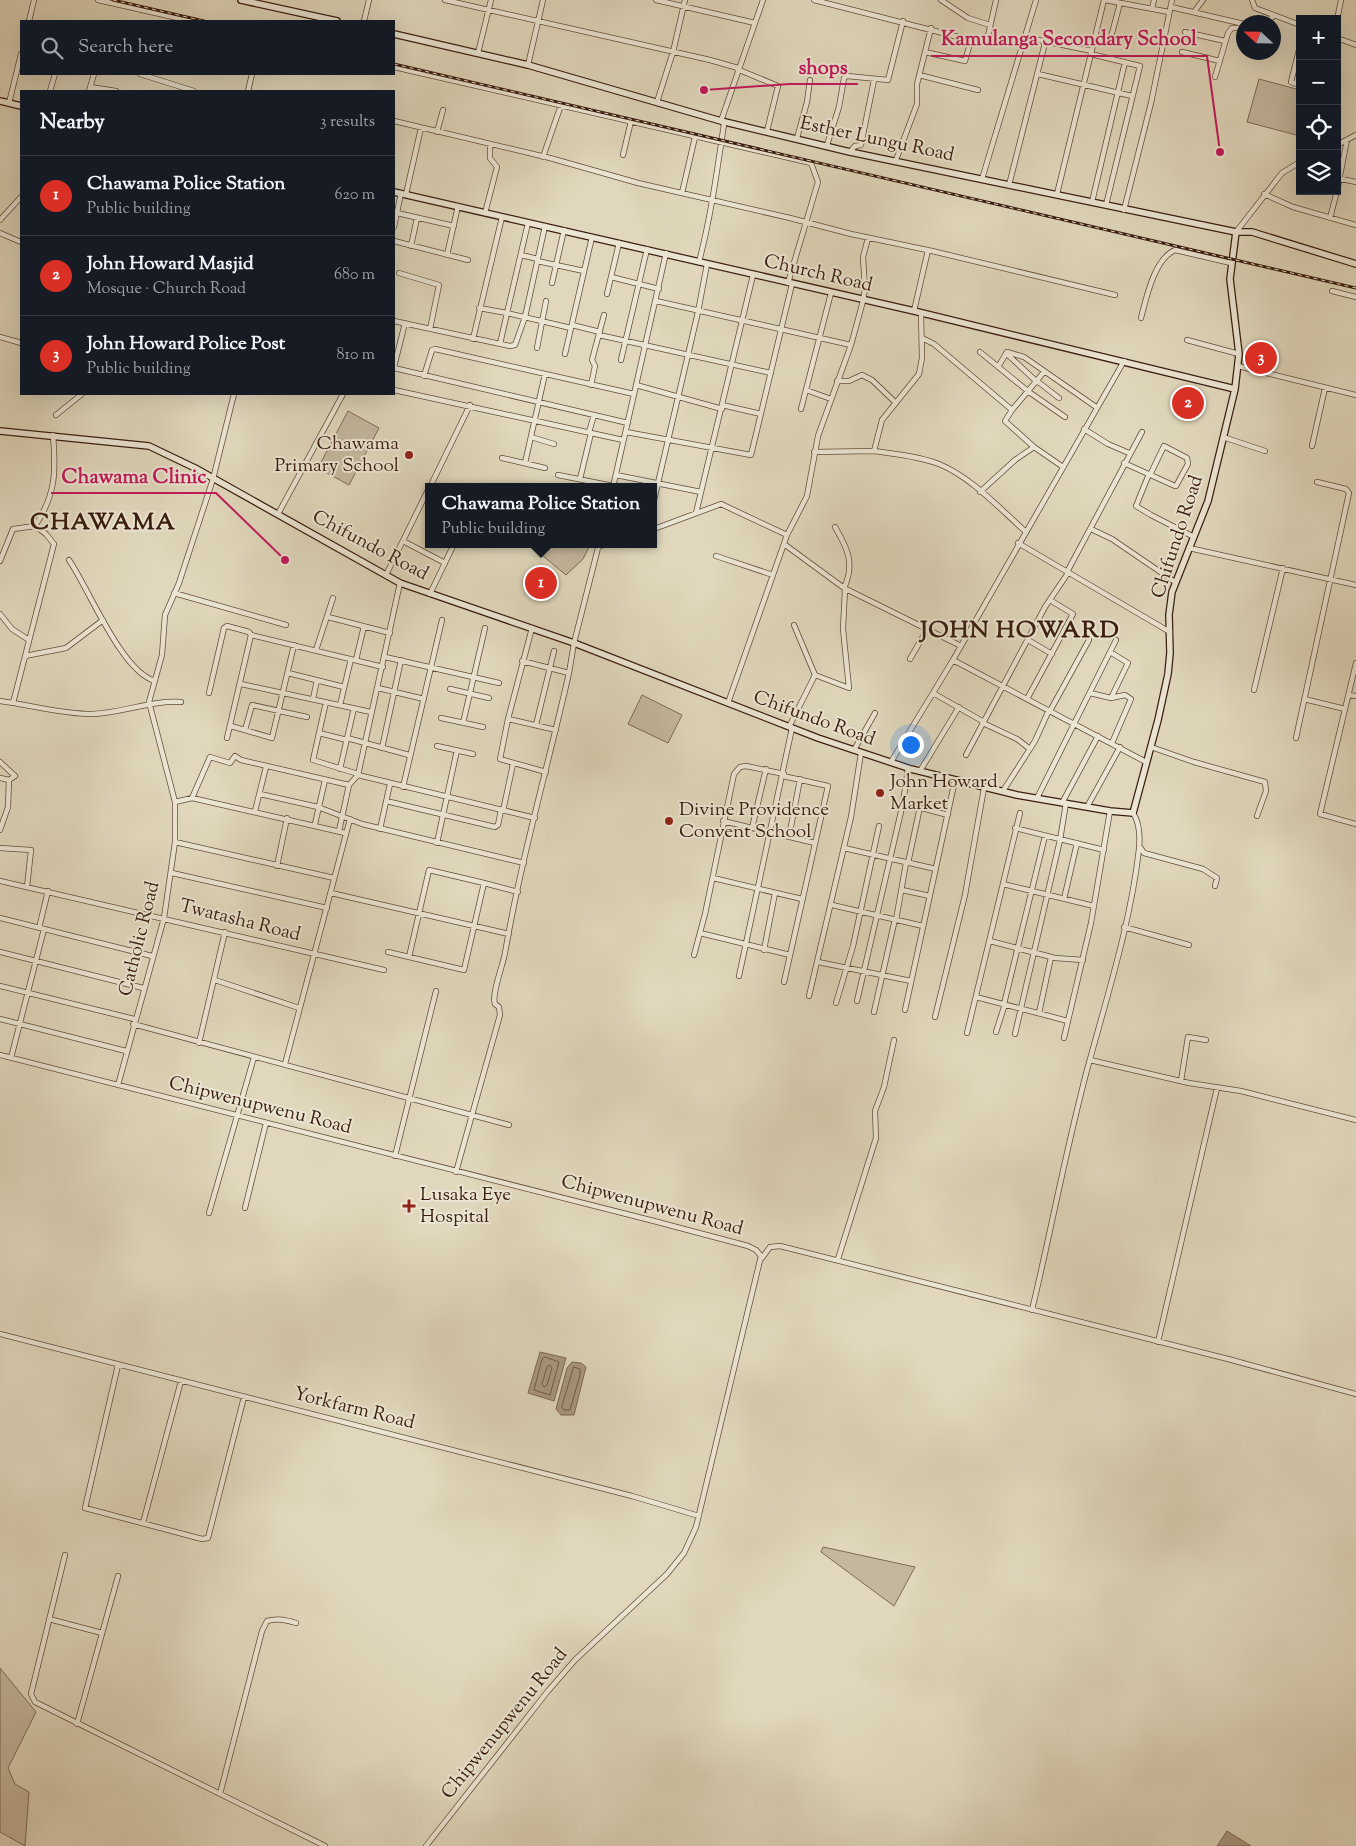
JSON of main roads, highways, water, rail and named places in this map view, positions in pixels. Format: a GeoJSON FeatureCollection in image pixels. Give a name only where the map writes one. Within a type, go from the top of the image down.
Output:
{"type":"FeatureCollection","features":[{"type":"Feature","properties":{"kind":"water"},"geometry":{"type":"Polygon","coordinates":[[[540,1352],[566,1358],[554,1401],[528,1393],[540,1352]]]}},
{"type":"Feature","properties":{"kind":"water"},"geometry":{"type":"Polygon","coordinates":[[[572,1362],[581,1363],[586,1367],[574,1415],[561,1415],[556,1409],[567,1368],[572,1362]]]}},
{"type":"Feature","properties":{"kind":"water"},"geometry":{"type":"Polygon","coordinates":[[[1227,1831],[1251,1846],[1217,1846],[1227,1831]]]}},
{"type":"Feature","properties":{"kind":"railway"},"geometry":{"type":"LineString","coordinates":[[113,0],[200,20]]}},
{"type":"Feature","properties":{"kind":"railway"},"geometry":{"type":"LineString","coordinates":[[395,64],[1356,288]]}},
{"type":"Feature","properties":{"kind":"place","name":"shops"},"geometry":{"type":"Point","coordinates":[704,90]}},
{"type":"Feature","properties":{"kind":"place","name":"Kamulanga Secondary School"},"geometry":{"type":"Point","coordinates":[1220,152]}},
{"type":"Feature","properties":{"kind":"place","name":"John Howard Police Post"},"geometry":{"type":"Point","coordinates":[1261,358]}},
{"type":"Feature","properties":{"kind":"place","name":"John Howard Masjid"},"geometry":{"type":"Point","coordinates":[1188,403]}},
{"type":"Feature","properties":{"kind":"place","name":"Chawama Primary School"},"geometry":{"type":"Point","coordinates":[409,455]}},
{"type":"Feature","properties":{"kind":"place","name":"Chawama Clinic"},"geometry":{"type":"Point","coordinates":[285,560]}},
{"type":"Feature","properties":{"kind":"place","name":"Chawama Police Station"},"geometry":{"type":"Point","coordinates":[541,583]}},
{"type":"Feature","properties":{"kind":"place","name":"John Howard Market"},"geometry":{"type":"Point","coordinates":[880,793]}},
{"type":"Feature","properties":{"kind":"place","name":"Divine Providence Convent School"},"geometry":{"type":"Point","coordinates":[669,821]}},
{"type":"Feature","properties":{"kind":"place","name":"Lusaka Eye Hospital"},"geometry":{"type":"Point","coordinates":[409,1206]}},
{"type":"Feature","properties":{"kind":"district","name":"CHAWAMA"},"geometry":{"type":"Point","coordinates":[103,523]}},
{"type":"Feature","properties":{"kind":"district","name":"JOHN HOWARD"},"geometry":{"type":"Point","coordinates":[1020,631]}}]}
